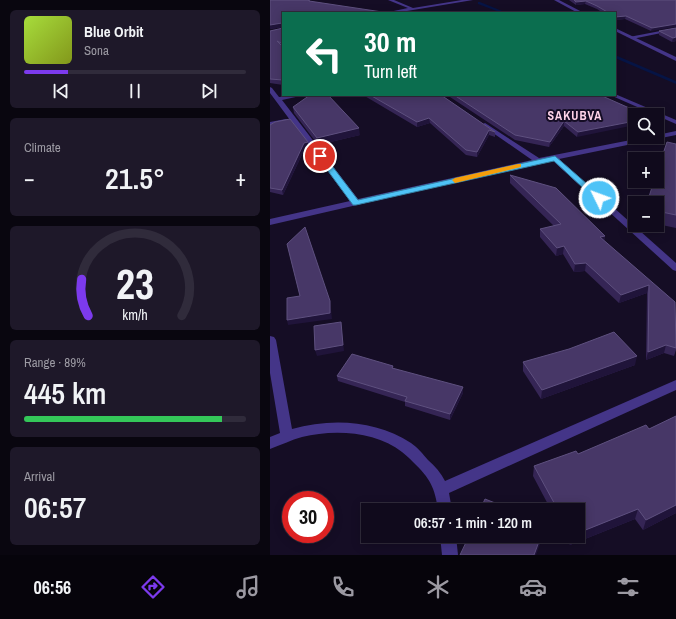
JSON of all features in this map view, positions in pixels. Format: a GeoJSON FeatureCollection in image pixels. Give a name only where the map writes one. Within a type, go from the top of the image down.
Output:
{"type":"FeatureCollection","features":[{"type":"Feature","properties":{"kind":"street"},"geometry":{"type":"LineString","coordinates":[[390,0],[420,12]]}},
{"type":"Feature","properties":{"kind":"street"},"geometry":{"type":"LineString","coordinates":[[392,12],[472,0]]}},
{"type":"Feature","properties":{"kind":"street"},"geometry":{"type":"LineString","coordinates":[[556,0],[580,12]]}},
{"type":"Feature","properties":{"kind":"street"},"geometry":{"type":"LineString","coordinates":[[616,29],[676,59]]}},
{"type":"Feature","properties":{"kind":"street"},"geometry":{"type":"LineString","coordinates":[[632,37],[676,29]]}},
{"type":"Feature","properties":{"kind":"street"},"geometry":{"type":"LineString","coordinates":[[270,88],[356,203]]}},
{"type":"Feature","properties":{"kind":"street"},"geometry":{"type":"LineString","coordinates":[[278,99],[296,96]]}},
{"type":"Feature","properties":{"kind":"street"},"geometry":{"type":"LineString","coordinates":[[615,96],[676,122]]}},
{"type":"Feature","properties":{"kind":"street"},"geometry":{"type":"LineString","coordinates":[[270,124],[294,120]]}},
{"type":"Feature","properties":{"kind":"street"},"geometry":{"type":"LineString","coordinates":[[480,122],[538,162]]}},
{"type":"Feature","properties":{"kind":"street"},"geometry":{"type":"LineString","coordinates":[[270,222],[555,158],[676,133]]}},
{"type":"Feature","properties":{"kind":"street"},"geometry":{"type":"LineString","coordinates":[[555,158],[676,268]]}},
{"type":"Feature","properties":{"kind":"street"},"geometry":{"type":"LineString","coordinates":[[270,340],[287,435]]}},
{"type":"Feature","properties":{"kind":"street"},"geometry":{"type":"LineString","coordinates":[[443,489],[676,385]]}},
{"type":"Feature","properties":{"kind":"street"},"geometry":{"type":"LineString","coordinates":[[270,443],[287,435],[326,426],[369,430],[406,446],[435,475],[443,489],[444,503]]}},
{"type":"Feature","properties":{"kind":"street"},"geometry":{"type":"LineString","coordinates":[[449,543],[450,555]]}},
{"type":"Feature","properties":{"kind":"building"},"geometry":{"type":"Polygon","coordinates":[[[270,0],[309,0],[382,12],[282,12],[282,23],[270,25],[270,0]]]}},
{"type":"Feature","properties":{"kind":"building"},"geometry":{"type":"Polygon","coordinates":[[[574,0],[676,0],[676,24],[652,28],[626,16],[616,17],[616,12],[607,12],[586,1],[576,2],[574,0]]]}},
{"type":"Feature","properties":{"kind":"building"},"geometry":{"type":"Polygon","coordinates":[[[282,28],[282,44],[277,41],[282,46],[282,80],[270,79],[270,31],[282,28]]]}},
{"type":"Feature","properties":{"kind":"building"},"geometry":{"type":"Polygon","coordinates":[[[676,28],[676,37],[673,38],[659,31],[676,28]]]}},
{"type":"Feature","properties":{"kind":"building"},"geometry":{"type":"Polygon","coordinates":[[[309,96],[329,96],[359,128],[317,138],[293,107],[309,96]]]}},
{"type":"Feature","properties":{"kind":"building"},"geometry":{"type":"Polygon","coordinates":[[[372,96],[442,96],[495,132],[489,130],[477,152],[466,150],[429,118],[417,122],[372,96]]]}},
{"type":"Feature","properties":{"kind":"building"},"geometry":{"type":"Polygon","coordinates":[[[456,96],[602,96],[629,108],[628,108],[628,122],[578,132],[564,121],[550,142],[515,135],[456,96]]]}},
{"type":"Feature","properties":{"kind":"building"},"geometry":{"type":"Polygon","coordinates":[[[290,119],[308,142],[304,143],[282,190],[270,188],[270,125],[275,122],[290,119]]]}},
{"type":"Feature","properties":{"kind":"building"},"geometry":{"type":"Polygon","coordinates":[[[667,142],[676,144],[676,215],[664,212],[664,196],[649,196],[652,188],[664,188],[664,152],[667,142]]]}},
{"type":"Feature","properties":{"kind":"building"},"geometry":{"type":"Polygon","coordinates":[[[510,175],[556,188],[605,236],[600,237],[675,302],[676,348],[666,345],[648,352],[649,285],[621,295],[586,263],[575,264],[564,246],[557,248],[540,229],[561,224],[510,175]]]}},
{"type":"Feature","properties":{"kind":"building"},"geometry":{"type":"Polygon","coordinates":[[[305,227],[330,301],[330,313],[287,320],[287,298],[300,296],[287,244],[305,227]]]}},
{"type":"Feature","properties":{"kind":"building"},"geometry":{"type":"Polygon","coordinates":[[[341,322],[343,345],[315,350],[314,326],[341,322]]]}},
{"type":"Feature","properties":{"kind":"building"},"geometry":{"type":"Polygon","coordinates":[[[614,332],[637,356],[542,390],[523,362],[569,349],[614,332]]]}},
{"type":"Feature","properties":{"kind":"building"},"geometry":{"type":"Polygon","coordinates":[[[352,354],[393,366],[392,368],[463,387],[450,414],[405,401],[407,397],[337,376],[352,354]]]}},
{"type":"Feature","properties":{"kind":"building"},"geometry":{"type":"Polygon","coordinates":[[[676,416],[676,505],[646,520],[638,509],[585,530],[585,503],[554,503],[534,466],[576,451],[578,454],[646,425],[649,429],[676,416]]]}},
{"type":"Feature","properties":{"kind":"building"},"geometry":{"type":"Polygon","coordinates":[[[485,499],[495,503],[483,503],[485,499]]]}},
{"type":"Feature","properties":{"kind":"building"},"geometry":{"type":"Polygon","coordinates":[[[466,543],[538,543],[534,555],[460,555],[466,543]]]}},
{"type":"Feature","properties":{"kind":"waterway"},"geometry":{"type":"LineString","coordinates":[[479,3],[502,12]]}},
{"type":"Feature","properties":{"kind":"waterway"},"geometry":{"type":"LineString","coordinates":[[616,56],[676,83]]}},
{"type":"Feature","properties":{"kind":"slow traffic"},"geometry":{"type":"LineString","coordinates":[[455,180],[518,166]]}},
{"type":"Feature","properties":{"kind":"district","name":"SAKUBVA"},"geometry":{"type":"Point","coordinates":[575,116]}},
{"type":"Feature","properties":{"kind":"route"},"geometry":{"type":"LineString","coordinates":[[320,156],[356,203],[555,158],[599,198]]}}]}
